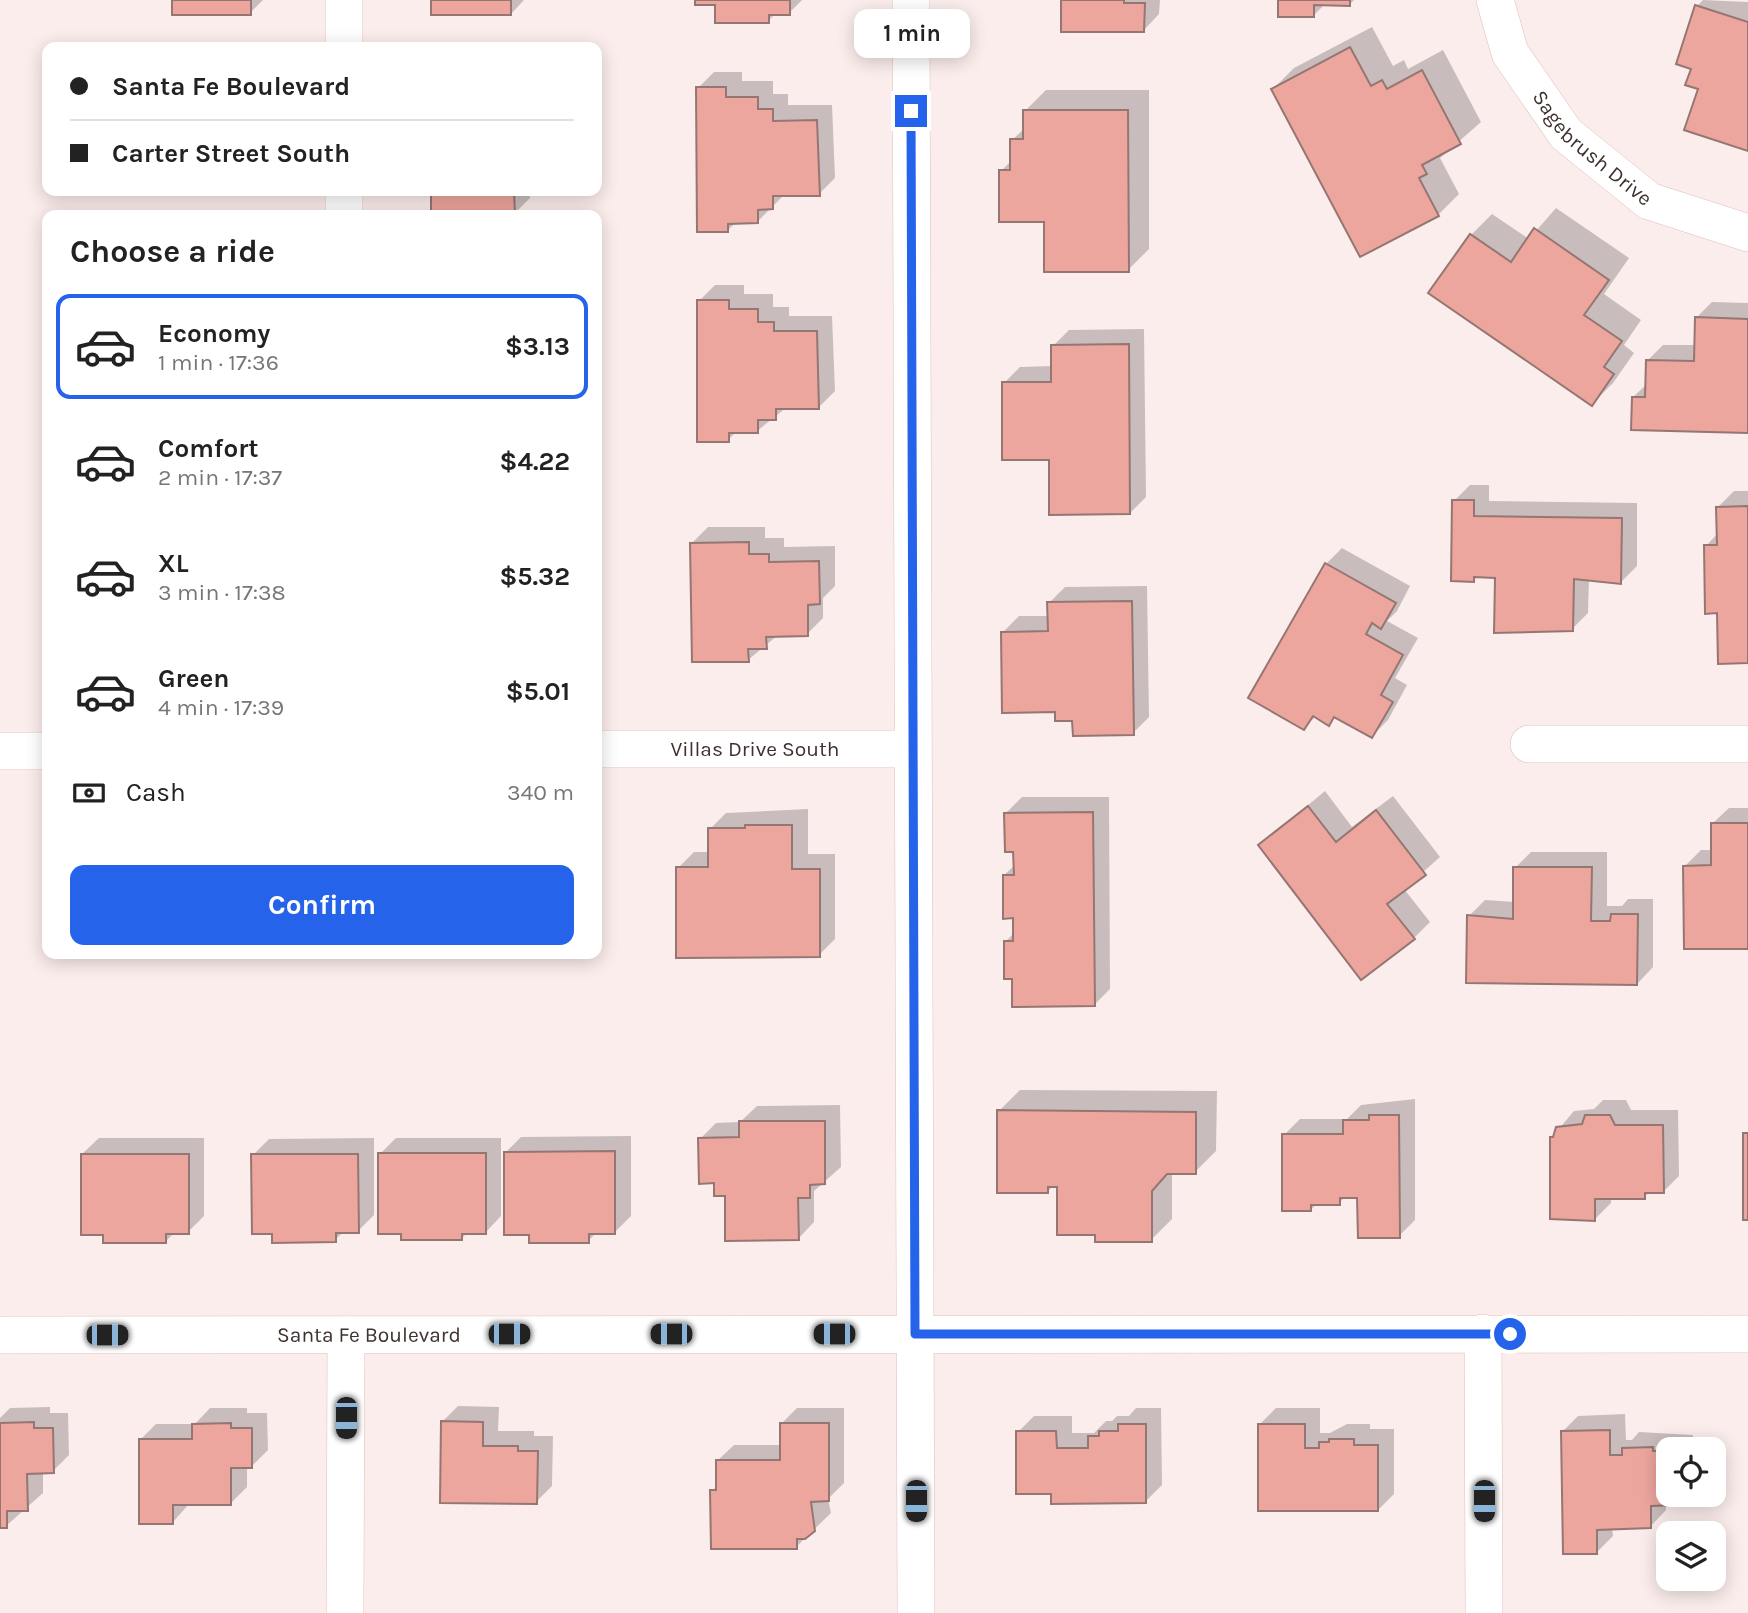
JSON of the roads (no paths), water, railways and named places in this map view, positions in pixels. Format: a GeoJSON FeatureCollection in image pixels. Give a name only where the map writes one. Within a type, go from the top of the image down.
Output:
{"type":"FeatureCollection","features":[{"type":"Feature","properties":{"kind":"street"},"geometry":{"type":"LineString","coordinates":[[344,0],[344,42]]}},
{"type":"Feature","properties":{"kind":"street"},"geometry":{"type":"LineString","coordinates":[[911,0],[916,1613]]}},
{"type":"Feature","properties":{"kind":"street","name":"Sagebrush Drive"},"geometry":{"type":"LineString","coordinates":[[1495,0],[1510,53],[1566,134],[1649,201],[1748,233]]}},
{"type":"Feature","properties":{"kind":"street"},"geometry":{"type":"LineString","coordinates":[[1529,744],[1748,744]]}},
{"type":"Feature","properties":{"kind":"street","name":"Villas Drive South"},"geometry":{"type":"LineString","coordinates":[[602,749],[912,749]]}},
{"type":"Feature","properties":{"kind":"street"},"geometry":{"type":"LineString","coordinates":[[0,751],[42,751]]}},
{"type":"Feature","properties":{"kind":"street"},"geometry":{"type":"LineString","coordinates":[[1483,1334],[1484,1613]]}},
{"type":"Feature","properties":{"kind":"street","name":"Santa Fe Boulevard"},"geometry":{"type":"LineString","coordinates":[[0,1335],[1748,1334]]}},
{"type":"Feature","properties":{"kind":"street"},"geometry":{"type":"LineString","coordinates":[[345,1613],[346,1335]]}}]}
